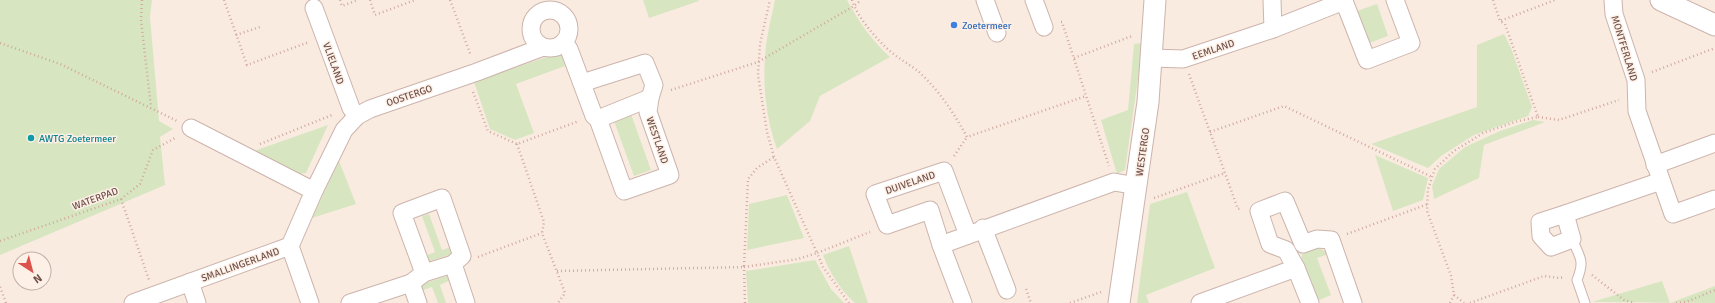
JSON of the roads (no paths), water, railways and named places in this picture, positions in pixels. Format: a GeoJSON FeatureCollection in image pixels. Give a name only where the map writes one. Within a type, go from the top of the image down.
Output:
{"type":"FeatureCollection","features":[{"type":"Feature","properties":{"kind":"street"},"geometry":{"type":"LineString","coordinates":[[985,0],[997,33]]}},
{"type":"Feature","properties":{"kind":"street"},"geometry":{"type":"LineString","coordinates":[[1034,0],[1044,27]]}},
{"type":"Feature","properties":{"kind":"street","name":"WESTERGO"},"geometry":{"type":"LineString","coordinates":[[1121,294],[1148,102],[1155,0]]}},
{"type":"Feature","properties":{"kind":"street"},"geometry":{"type":"LineString","coordinates":[[1272,0],[1273,29]]}},
{"type":"Feature","properties":{"kind":"street","name":"EEMLAND"},"geometry":{"type":"LineString","coordinates":[[1152,58],[1183,59],[1273,29],[1345,0],[1367,60],[1411,43],[1395,0]]}},
{"type":"Feature","properties":{"kind":"street","name":"MONTFERLAND"},"geometry":{"type":"LineString","coordinates":[[1613,0],[1614,14],[1636,86],[1637,111],[1673,214],[1715,199]]}},
{"type":"Feature","properties":{"kind":"street"},"geometry":{"type":"LineString","coordinates":[[1661,0],[1715,25]]}},
{"type":"Feature","properties":{"kind":"street"},"geometry":{"type":"LineString","coordinates":[[549,5],[560,12],[568,21],[569,33],[563,43],[553,48],[543,47],[533,37],[532,25],[538,14],[549,5]]}},
{"type":"Feature","properties":{"kind":"street","name":"VLIELAND"},"geometry":{"type":"LineString","coordinates":[[314,8],[354,112]]}},
{"type":"Feature","properties":{"kind":"street","name":"WESTLAND"},"geometry":{"type":"LineString","coordinates":[[563,43],[569,50],[624,191],[670,175],[648,112],[654,85],[645,63],[582,83]]}},
{"type":"Feature","properties":{"kind":"street","name":"OOSTERGO"},"geometry":{"type":"LineString","coordinates":[[290,246],[314,191],[354,112],[370,109],[472,74],[543,47]]}},
{"type":"Feature","properties":{"kind":"street"},"geometry":{"type":"LineString","coordinates":[[596,117],[651,94]]}},
{"type":"Feature","properties":{"kind":"street"},"geometry":{"type":"LineString","coordinates":[[191,128],[314,191]]}},
{"type":"Feature","properties":{"kind":"street"},"geometry":{"type":"LineString","coordinates":[[1565,214],[1572,239],[1551,247],[1541,236],[1540,222],[1565,214],[1658,173],[1715,143]]}},
{"type":"Feature","properties":{"kind":"street","name":"DUIVELAND"},"geometry":{"type":"LineString","coordinates":[[941,245],[930,210],[886,225],[875,194],[944,171],[1007,290]]}},
{"type":"Feature","properties":{"kind":"street"},"geometry":{"type":"LineString","coordinates":[[963,303],[941,245],[1114,182],[1135,196]]}},
{"type":"Feature","properties":{"kind":"street"},"geometry":{"type":"LineString","coordinates":[[424,273],[402,213],[442,198],[466,303]]}},
{"type":"Feature","properties":{"kind":"street"},"geometry":{"type":"LineString","coordinates":[[1302,244],[1285,202],[1259,211],[1270,244],[1286,250],[1296,268],[1310,303]]}},
{"type":"Feature","properties":{"kind":"street"},"geometry":{"type":"LineString","coordinates":[[1286,250],[1316,238],[1331,240],[1353,303]]}},
{"type":"Feature","properties":{"kind":"street"},"geometry":{"type":"LineString","coordinates":[[290,246],[310,303]]}},
{"type":"Feature","properties":{"kind":"street","name":"SMALLINGERLAND"},"geometry":{"type":"LineString","coordinates":[[134,303],[290,246]]}},
{"type":"Feature","properties":{"kind":"street"},"geometry":{"type":"LineString","coordinates":[[350,303],[411,284],[424,273],[457,260]]}},
{"type":"Feature","properties":{"kind":"street"},"geometry":{"type":"LineString","coordinates":[[1200,303],[1296,268]]}},
{"type":"Feature","properties":{"kind":"street","name":"SMALLINGERLAND"},"geometry":{"type":"LineString","coordinates":[[190,282],[197,303]]}},
{"type":"Feature","properties":{"kind":"street"},"geometry":{"type":"LineString","coordinates":[[411,284],[418,303]]}},
{"type":"Feature","properties":{"kind":"lane"},"geometry":{"type":"LineString","coordinates":[[1572,239],[1582,263],[1582,268],[1577,280],[1585,303]]}},
{"type":"Feature","properties":{"kind":"place","name":"Zoetermeer"},"geometry":{"type":"Point","coordinates":[954,25]}},
{"type":"Feature","properties":{"kind":"place","name":"AWTG Zoetermeer"},"geometry":{"type":"Point","coordinates":[31,138]}}]}
